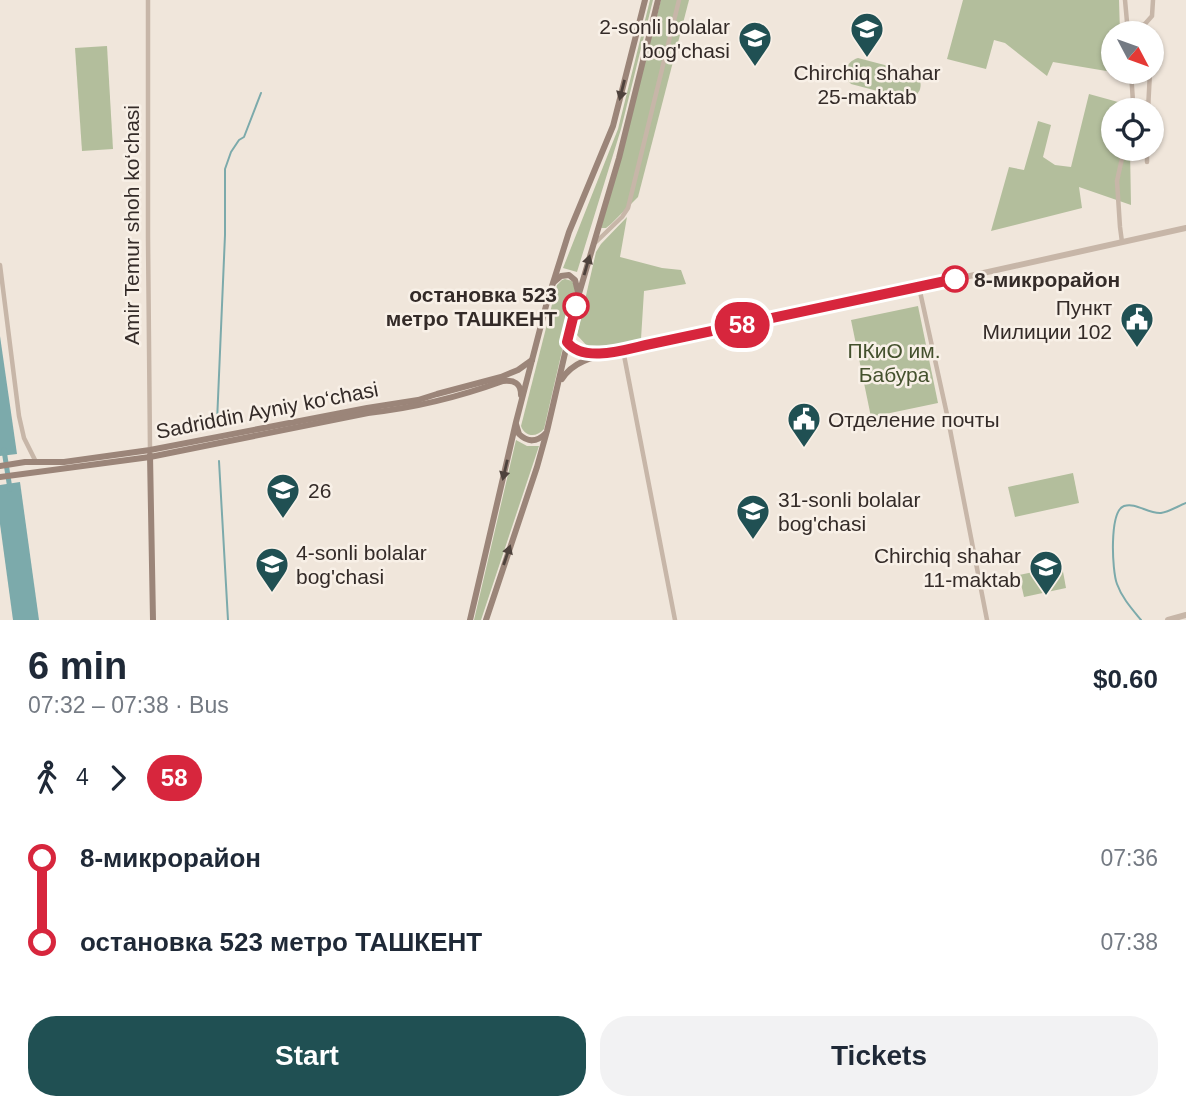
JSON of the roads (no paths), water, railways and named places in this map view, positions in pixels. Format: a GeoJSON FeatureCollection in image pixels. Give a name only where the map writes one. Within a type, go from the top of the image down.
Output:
{"type":"FeatureCollection","features":[{"type":"Feature","properties":{"kind":"main road"},"geometry":{"type":"LineString","coordinates":[[470,620],[516,422],[551,290],[569,232],[613,125],[645,0]]}},
{"type":"Feature","properties":{"kind":"main road"},"geometry":{"type":"LineString","coordinates":[[486,620],[537,467],[578,297],[619,158],[659,0]]}},
{"type":"Feature","properties":{"kind":"main road"},"geometry":{"type":"LineString","coordinates":[[551,290],[559,277],[569,275],[577,283],[578,297]]}},
{"type":"Feature","properties":{"kind":"main road"},"geometry":{"type":"LineString","coordinates":[[567,342],[575,350],[587,353],[623,350]]}},
{"type":"Feature","properties":{"kind":"main road"},"geometry":{"type":"LineString","coordinates":[[558,387],[564,375],[578,363],[623,350]]}},
{"type":"Feature","properties":{"kind":"main road","name":"Sadriddin Ayniy ko‘chasi"},"geometry":{"type":"LineString","coordinates":[[0,466],[150,453],[418,400],[501,377],[533,359]]}},
{"type":"Feature","properties":{"kind":"main road","name":"Sadriddin Ayniy ko‘chasi"},"geometry":{"type":"LineString","coordinates":[[0,477],[150,453],[368,412],[400,409],[503,381],[515,381],[519,385],[521,405]]}},
{"type":"Feature","properties":{"kind":"main road"},"geometry":{"type":"LineString","coordinates":[[516,422],[519,434],[528,440],[539,439],[547,431]]}},
{"type":"Feature","properties":{"kind":"main road","name":"Amir Temur shoh ko‘chasi"},"geometry":{"type":"LineString","coordinates":[[150,453],[153,620]]}},
{"type":"Feature","properties":{"kind":"street","name":"Amir Temur shoh ko‘chasi"},"geometry":{"type":"LineString","coordinates":[[148,0],[150,453]]}},
{"type":"Feature","properties":{"kind":"street"},"geometry":{"type":"LineString","coordinates":[[593,245],[628,208],[679,0]]}},
{"type":"Feature","properties":{"kind":"street"},"geometry":{"type":"LineString","coordinates":[[1125,0],[1127,21]]}},
{"type":"Feature","properties":{"kind":"street"},"geometry":{"type":"LineString","coordinates":[[1148,21],[1152,16],[1153,0]]}},
{"type":"Feature","properties":{"kind":"street"},"geometry":{"type":"LineString","coordinates":[[1121,161],[1117,181],[1122,242]]}},
{"type":"Feature","properties":{"kind":"street"},"geometry":{"type":"LineString","coordinates":[[675,620],[623,350],[1186,228]]}},
{"type":"Feature","properties":{"kind":"street"},"geometry":{"type":"LineString","coordinates":[[0,265],[19,416],[24,438],[36,462]]}},
{"type":"Feature","properties":{"kind":"street"},"geometry":{"type":"LineString","coordinates":[[919,287],[987,620]]}},
{"type":"Feature","properties":{"kind":"street"},"geometry":{"type":"LineString","coordinates":[[1168,620],[1186,615]]}},
{"type":"Feature","properties":{"kind":"water"},"geometry":{"type":"Polygon","coordinates":[[[0,336],[17,454],[0,456],[0,336]]]}},
{"type":"Feature","properties":{"kind":"water"},"geometry":{"type":"Polygon","coordinates":[[[20,482],[39,620],[13,620],[0,524],[0,485],[20,482]]]}},
{"type":"Feature","properties":{"kind":"waterway"},"geometry":{"type":"LineString","coordinates":[[217,422],[225,169],[231,152],[244,137],[261,93]]}},
{"type":"Feature","properties":{"kind":"waterway"},"geometry":{"type":"LineString","coordinates":[[4,450],[10,489]]}},
{"type":"Feature","properties":{"kind":"waterway"},"geometry":{"type":"LineString","coordinates":[[219,461],[228,620]]}},
{"type":"Feature","properties":{"kind":"waterway"},"geometry":{"type":"LineString","coordinates":[[1141,620],[1122,594],[1115,577],[1113,542],[1119,510],[1129,505],[1161,513],[1186,503]]}},
{"type":"Feature","properties":{"kind":"place","name":"Chirchiq shahar 25-maktab"},"geometry":{"type":"Point","coordinates":[867,59]}},
{"type":"Feature","properties":{"kind":"place","name":"2-sonli bolalar bog'chasi"},"geometry":{"type":"Point","coordinates":[755,68]}},
{"type":"Feature","properties":{"kind":"place","name":"8-микрорайон"},"geometry":{"type":"Point","coordinates":[955,279]}},
{"type":"Feature","properties":{"kind":"place","name":"остановка 523 метро ТАШКЕНТ"},"geometry":{"type":"Point","coordinates":[576,306]}},
{"type":"Feature","properties":{"kind":"place","name":"Пункт Милиции 102"},"geometry":{"type":"Point","coordinates":[1137,349]}},
{"type":"Feature","properties":{"kind":"place","name":"Отделение почты"},"geometry":{"type":"Point","coordinates":[804,449]}},
{"type":"Feature","properties":{"kind":"place","name":"26"},"geometry":{"type":"Point","coordinates":[283,520]}},
{"type":"Feature","properties":{"kind":"place","name":"31-sonli bolalar bog'chasi"},"geometry":{"type":"Point","coordinates":[753,541]}},
{"type":"Feature","properties":{"kind":"place","name":"4-sonli bolalar bog'chasi"},"geometry":{"type":"Point","coordinates":[272,594]}},
{"type":"Feature","properties":{"kind":"place","name":"Chirchiq shahar 11-maktab"},"geometry":{"type":"Point","coordinates":[1046,597]}},
{"type":"Feature","properties":{"kind":"park label","name":"ПКиО им. Бабура"},"geometry":{"type":"Point","coordinates":[894,362]}}]}
